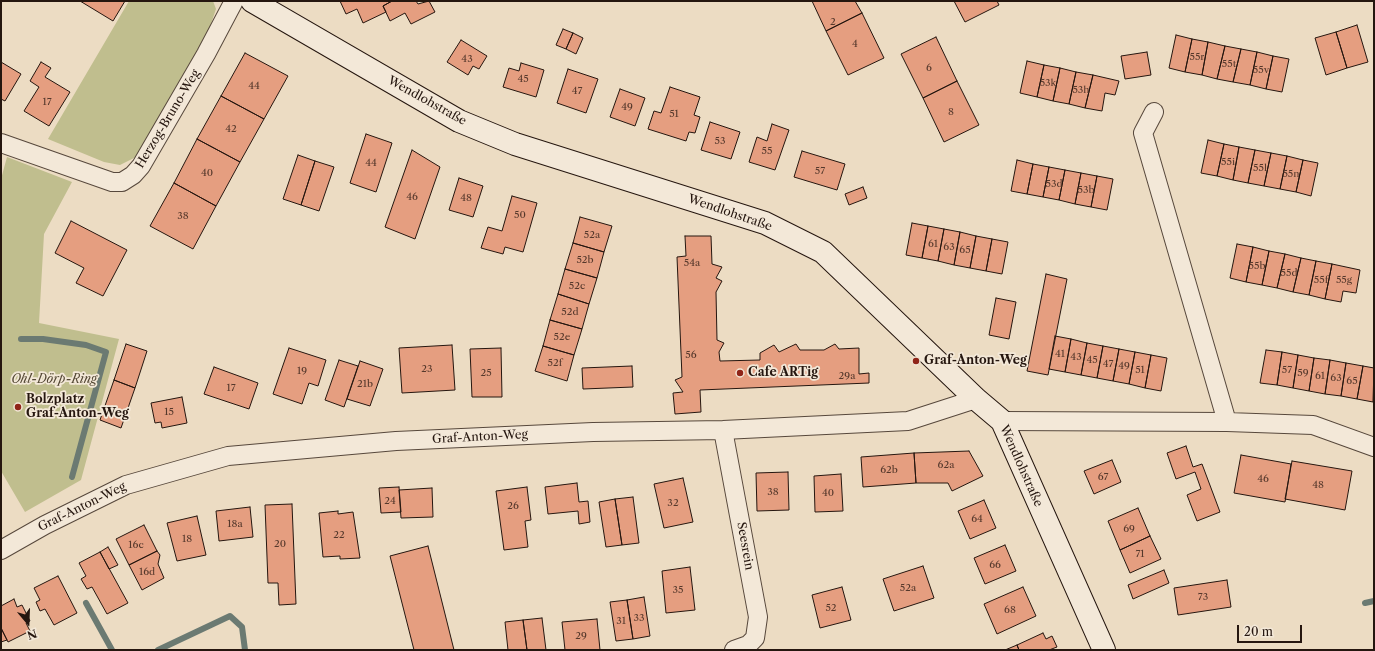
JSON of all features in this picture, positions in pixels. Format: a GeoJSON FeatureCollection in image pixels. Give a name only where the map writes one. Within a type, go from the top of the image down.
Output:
{"type":"FeatureCollection","features":[{"type":"Feature","properties":{"kind":"street","name":"Herzog-Bruno-Weg"},"geometry":{"type":"LineString","coordinates":[[1,143],[112,182],[122,182],[133,175],[141,166],[199,67],[234,1]]}},
{"type":"Feature","properties":{"kind":"street","name":"Wendlohstraße"},"geometry":{"type":"LineString","coordinates":[[252,1],[459,121],[515,144],[765,223],[823,252],[976,399],[1002,421],[1104,650]]}},
{"type":"Feature","properties":{"kind":"street"},"geometry":{"type":"LineString","coordinates":[[1154,112],[1143,133],[1226,422]]}},
{"type":"Feature","properties":{"kind":"street","name":"Graf-Anton-Weg"},"geometry":{"type":"LineString","coordinates":[[1,550],[45,525],[126,485],[228,456],[396,441],[593,432],[724,430],[908,421],[976,399]]}},
{"type":"Feature","properties":{"kind":"street"},"geometry":{"type":"LineString","coordinates":[[1002,421],[1226,422],[1313,426],[1374,447]]}},
{"type":"Feature","properties":{"kind":"street","name":"Seesrein"},"geometry":{"type":"LineString","coordinates":[[724,430],[758,617],[755,638],[748,645],[734,650]]}},
{"type":"Feature","properties":{"kind":"green space"},"geometry":{"type":"Polygon","coordinates":[[[129,1],[213,1],[216,9],[209,30],[138,156],[120,165],[104,162],[48,139],[129,1]]]}},
{"type":"Feature","properties":{"kind":"green space","name":"Ohl-Dörp-Ring"},"geometry":{"type":"Polygon","coordinates":[[[7,157],[72,182],[44,234],[39,323],[119,339],[81,480],[25,512],[1,471],[1,179],[7,157]]]}},
{"type":"Feature","properties":{"kind":"building"},"geometry":{"type":"Polygon","coordinates":[[[80,1],[125,1],[113,21],[80,1]]]}},
{"type":"Feature","properties":{"kind":"building"},"geometry":{"type":"Polygon","coordinates":[[[340,1],[392,1],[383,6],[386,12],[363,23],[357,9],[346,14],[340,1]]]}},
{"type":"Feature","properties":{"kind":"building"},"geometry":{"type":"Polygon","coordinates":[[[392,1],[416,1],[418,4],[429,1],[435,12],[411,24],[405,13],[390,21],[383,6],[392,1]]]}},
{"type":"Feature","properties":{"kind":"building"},"geometry":{"type":"Polygon","coordinates":[[[812,1],[855,1],[862,13],[826,31],[812,1]]]}},
{"type":"Feature","properties":{"kind":"building"},"geometry":{"type":"Polygon","coordinates":[[[954,1],[997,1],[999,5],[965,22],[954,1]]]}},
{"type":"Feature","properties":{"kind":"building"},"geometry":{"type":"Polygon","coordinates":[[[862,13],[884,58],[848,75],[826,31],[862,13]]]}},
{"type":"Feature","properties":{"kind":"building"},"geometry":{"type":"Polygon","coordinates":[[[1357,25],[1368,62],[1347,68],[1336,32],[1357,25]]]}},
{"type":"Feature","properties":{"kind":"building"},"geometry":{"type":"Polygon","coordinates":[[[563,29],[573,33],[566,49],[556,45],[563,29]]]}},
{"type":"Feature","properties":{"kind":"building"},"geometry":{"type":"Polygon","coordinates":[[[1336,32],[1347,68],[1326,75],[1315,38],[1336,32]]]}},
{"type":"Feature","properties":{"kind":"building"},"geometry":{"type":"Polygon","coordinates":[[[573,33],[583,38],[576,54],[566,49],[573,33]]]}},
{"type":"Feature","properties":{"kind":"building"},"geometry":{"type":"Polygon","coordinates":[[[1176,35],[1192,39],[1185,72],[1169,68],[1176,35]]]}},
{"type":"Feature","properties":{"kind":"building"},"geometry":{"type":"Polygon","coordinates":[[[936,37],[957,81],[923,98],[901,54],[936,37]]]}},
{"type":"Feature","properties":{"kind":"building"},"geometry":{"type":"Polygon","coordinates":[[[1192,39],[1208,42],[1202,75],[1185,72],[1192,39]]]}},
{"type":"Feature","properties":{"kind":"building"},"geometry":{"type":"Polygon","coordinates":[[[461,40],[487,56],[479,69],[473,66],[468,75],[447,62],[461,40]]]}},
{"type":"Feature","properties":{"kind":"building"},"geometry":{"type":"Polygon","coordinates":[[[1208,42],[1225,46],[1217,79],[1202,75],[1208,42]]]}},
{"type":"Feature","properties":{"kind":"building"},"geometry":{"type":"Polygon","coordinates":[[[1225,46],[1241,49],[1233,82],[1217,79],[1225,46]]]}},
{"type":"Feature","properties":{"kind":"building"},"geometry":{"type":"Polygon","coordinates":[[[1241,49],[1257,52],[1250,85],[1233,82],[1241,49]]]}},
{"type":"Feature","properties":{"kind":"building"},"geometry":{"type":"Polygon","coordinates":[[[1147,52],[1151,75],[1125,79],[1121,56],[1147,52]]]}},
{"type":"Feature","properties":{"kind":"building"},"geometry":{"type":"Polygon","coordinates":[[[1257,52],[1273,56],[1266,89],[1250,85],[1257,52]]]}},
{"type":"Feature","properties":{"kind":"building"},"geometry":{"type":"Polygon","coordinates":[[[245,53],[288,76],[264,119],[221,96],[245,53]]]}},
{"type":"Feature","properties":{"kind":"building"},"geometry":{"type":"Polygon","coordinates":[[[1273,56],[1289,59],[1282,92],[1266,89],[1273,56]]]}},
{"type":"Feature","properties":{"kind":"building"},"geometry":{"type":"Polygon","coordinates":[[[1027,61],[1044,65],[1037,97],[1020,93],[1027,61]]]}},
{"type":"Feature","properties":{"kind":"building"},"geometry":{"type":"Polygon","coordinates":[[[1,62],[21,74],[5,101],[1,99],[1,62]]]}},
{"type":"Feature","properties":{"kind":"building"},"geometry":{"type":"Polygon","coordinates":[[[41,62],[51,68],[45,77],[70,92],[49,126],[24,111],[39,87],[30,81],[41,62]]]}},
{"type":"Feature","properties":{"kind":"building"},"geometry":{"type":"Polygon","coordinates":[[[521,63],[544,70],[536,97],[503,87],[509,68],[519,71],[521,63]]]}},
{"type":"Feature","properties":{"kind":"building"},"geometry":{"type":"Polygon","coordinates":[[[1044,65],[1060,68],[1053,101],[1037,97],[1044,65]]]}},
{"type":"Feature","properties":{"kind":"building"},"geometry":{"type":"Polygon","coordinates":[[[1060,68],[1076,72],[1069,104],[1053,101],[1060,68]]]}},
{"type":"Feature","properties":{"kind":"building"},"geometry":{"type":"Polygon","coordinates":[[[568,69],[598,79],[586,113],[557,103],[568,69]]]}},
{"type":"Feature","properties":{"kind":"building"},"geometry":{"type":"Polygon","coordinates":[[[1076,72],[1093,75],[1085,108],[1069,104],[1076,72]]]}},
{"type":"Feature","properties":{"kind":"building"},"geometry":{"type":"Polygon","coordinates":[[[1093,75],[1119,81],[1115,95],[1105,93],[1102,111],[1085,108],[1093,75]]]}},
{"type":"Feature","properties":{"kind":"building"},"geometry":{"type":"Polygon","coordinates":[[[957,81],[979,125],[944,142],[923,98],[957,81]]]}},
{"type":"Feature","properties":{"kind":"building"},"geometry":{"type":"Polygon","coordinates":[[[670,87],[700,97],[694,115],[700,117],[695,133],[689,132],[686,141],[648,129],[654,111],[661,113],[670,87]]]}},
{"type":"Feature","properties":{"kind":"building"},"geometry":{"type":"Polygon","coordinates":[[[620,89],[645,98],[635,126],[610,117],[620,89]]]}},
{"type":"Feature","properties":{"kind":"building"},"geometry":{"type":"Polygon","coordinates":[[[221,96],[264,119],[240,162],[197,139],[221,96]]]}},
{"type":"Feature","properties":{"kind":"building"},"geometry":{"type":"Polygon","coordinates":[[[710,122],[740,132],[731,159],[701,150],[710,122]]]}},
{"type":"Feature","properties":{"kind":"building"},"geometry":{"type":"Polygon","coordinates":[[[772,124],[789,130],[775,170],[749,162],[757,137],[767,141],[772,124]]]}},
{"type":"Feature","properties":{"kind":"building"},"geometry":{"type":"Polygon","coordinates":[[[366,134],[392,143],[376,192],[350,183],[366,134]]]}},
{"type":"Feature","properties":{"kind":"building"},"geometry":{"type":"Polygon","coordinates":[[[197,139],[240,162],[216,206],[174,183],[197,139]]]}},
{"type":"Feature","properties":{"kind":"building"},"geometry":{"type":"Polygon","coordinates":[[[1208,140],[1224,144],[1217,176],[1201,173],[1208,140]]]}},
{"type":"Feature","properties":{"kind":"building"},"geometry":{"type":"Polygon","coordinates":[[[1224,144],[1239,147],[1233,180],[1217,176],[1224,144]]]}},
{"type":"Feature","properties":{"kind":"building"},"geometry":{"type":"Polygon","coordinates":[[[1239,147],[1255,150],[1248,183],[1233,180],[1239,147]]]}},
{"type":"Feature","properties":{"kind":"building"},"geometry":{"type":"Polygon","coordinates":[[[412,150],[440,167],[415,239],[385,227],[412,150]]]}},
{"type":"Feature","properties":{"kind":"building"},"geometry":{"type":"Polygon","coordinates":[[[1255,150],[1271,153],[1264,186],[1248,183],[1255,150]]]}},
{"type":"Feature","properties":{"kind":"building"},"geometry":{"type":"Polygon","coordinates":[[[802,151],[845,164],[837,190],[794,177],[802,151]]]}},
{"type":"Feature","properties":{"kind":"building"},"geometry":{"type":"Polygon","coordinates":[[[1271,153],[1287,156],[1280,189],[1264,186],[1271,153]]]}},
{"type":"Feature","properties":{"kind":"building"},"geometry":{"type":"Polygon","coordinates":[[[298,155],[315,161],[301,205],[283,199],[298,155]]]}},
{"type":"Feature","properties":{"kind":"building"},"geometry":{"type":"Polygon","coordinates":[[[1287,156],[1303,160],[1296,192],[1280,189],[1287,156]]]}},
{"type":"Feature","properties":{"kind":"building"},"geometry":{"type":"Polygon","coordinates":[[[1017,160],[1033,164],[1027,194],[1011,191],[1017,160]]]}},
{"type":"Feature","properties":{"kind":"building"},"geometry":{"type":"Polygon","coordinates":[[[1303,160],[1318,163],[1311,196],[1296,192],[1303,160]]]}},
{"type":"Feature","properties":{"kind":"building"},"geometry":{"type":"Polygon","coordinates":[[[315,161],[334,167],[319,211],[301,205],[315,161]]]}},
{"type":"Feature","properties":{"kind":"building"},"geometry":{"type":"Polygon","coordinates":[[[1033,164],[1049,167],[1043,197],[1027,194],[1033,164]]]}},
{"type":"Feature","properties":{"kind":"building"},"geometry":{"type":"Polygon","coordinates":[[[1049,167],[1065,170],[1059,200],[1043,197],[1049,167]]]}},
{"type":"Feature","properties":{"kind":"building"},"geometry":{"type":"Polygon","coordinates":[[[1065,170],[1081,173],[1075,204],[1059,200],[1065,170]]]}},
{"type":"Feature","properties":{"kind":"building"},"geometry":{"type":"Polygon","coordinates":[[[1081,173],[1097,176],[1091,207],[1075,204],[1081,173]]]}},
{"type":"Feature","properties":{"kind":"building"},"geometry":{"type":"Polygon","coordinates":[[[1097,176],[1113,179],[1107,210],[1091,207],[1097,176]]]}},
{"type":"Feature","properties":{"kind":"building"},"geometry":{"type":"Polygon","coordinates":[[[459,178],[483,186],[473,217],[449,210],[459,178]]]}},
{"type":"Feature","properties":{"kind":"building"},"geometry":{"type":"Polygon","coordinates":[[[174,183],[216,206],[193,249],[150,226],[174,183]]]}},
{"type":"Feature","properties":{"kind":"building"},"geometry":{"type":"Polygon","coordinates":[[[863,187],[867,198],[849,205],[845,194],[863,187]]]}},
{"type":"Feature","properties":{"kind":"building"},"geometry":{"type":"Polygon","coordinates":[[[512,196],[537,203],[523,252],[505,247],[503,254],[481,248],[488,227],[502,231],[512,196]]]}},
{"type":"Feature","properties":{"kind":"building"},"geometry":{"type":"Polygon","coordinates":[[[580,217],[612,226],[604,252],[573,243],[580,217]]]}},
{"type":"Feature","properties":{"kind":"building"},"geometry":{"type":"Polygon","coordinates":[[[71,221],[127,250],[103,296],[76,283],[84,268],[55,253],[71,221]]]}},
{"type":"Feature","properties":{"kind":"building"},"geometry":{"type":"Polygon","coordinates":[[[912,223],[928,226],[922,258],[906,255],[912,223]]]}},
{"type":"Feature","properties":{"kind":"building"},"geometry":{"type":"Polygon","coordinates":[[[928,226],[944,229],[938,261],[922,258],[928,226]]]}},
{"type":"Feature","properties":{"kind":"building"},"geometry":{"type":"Polygon","coordinates":[[[944,229],[960,232],[954,265],[938,261],[944,229]]]}},
{"type":"Feature","properties":{"kind":"building"},"geometry":{"type":"Polygon","coordinates":[[[960,232],[976,236],[970,268],[954,265],[960,232]]]}},
{"type":"Feature","properties":{"kind":"building"},"geometry":{"type":"Polygon","coordinates":[[[685,236],[711,236],[712,264],[722,267],[716,278],[722,281],[716,292],[717,340],[724,343],[719,352],[720,361],[760,360],[760,353],[774,345],[779,352],[796,344],[800,350],[824,350],[835,344],[839,349],[859,348],[859,374],[869,373],[869,383],[700,390],[701,412],[675,414],[673,393],[683,392],[675,380],[682,377],[677,257],[686,256],[685,236]]]}},
{"type":"Feature","properties":{"kind":"building"},"geometry":{"type":"Polygon","coordinates":[[[976,236],[992,239],[986,271],[970,268],[976,236]]]}},
{"type":"Feature","properties":{"kind":"building"},"geometry":{"type":"Polygon","coordinates":[[[992,239],[1008,242],[1002,274],[986,271],[992,239]]]}},
{"type":"Feature","properties":{"kind":"building"},"geometry":{"type":"Polygon","coordinates":[[[573,243],[604,252],[597,278],[565,269],[573,243]]]}},
{"type":"Feature","properties":{"kind":"building"},"geometry":{"type":"Polygon","coordinates":[[[1237,244],[1253,247],[1246,282],[1230,278],[1237,244]]]}},
{"type":"Feature","properties":{"kind":"building"},"geometry":{"type":"Polygon","coordinates":[[[1253,247],[1269,251],[1262,285],[1246,282],[1253,247]]]}},
{"type":"Feature","properties":{"kind":"building"},"geometry":{"type":"Polygon","coordinates":[[[1269,251],[1285,254],[1277,288],[1262,285],[1269,251]]]}},
{"type":"Feature","properties":{"kind":"building"},"geometry":{"type":"Polygon","coordinates":[[[1285,254],[1301,258],[1293,292],[1277,288],[1285,254]]]}},
{"type":"Feature","properties":{"kind":"building"},"geometry":{"type":"Polygon","coordinates":[[[1301,258],[1316,261],[1309,295],[1293,292],[1301,258]]]}},
{"type":"Feature","properties":{"kind":"building"},"geometry":{"type":"Polygon","coordinates":[[[1316,261],[1332,264],[1325,299],[1309,295],[1316,261]]]}},
{"type":"Feature","properties":{"kind":"building"},"geometry":{"type":"Polygon","coordinates":[[[1332,264],[1360,270],[1356,293],[1343,291],[1341,302],[1325,299],[1332,264]]]}},
{"type":"Feature","properties":{"kind":"building"},"geometry":{"type":"Polygon","coordinates":[[[565,269],[597,278],[589,304],[558,294],[565,269]]]}},
{"type":"Feature","properties":{"kind":"building"},"geometry":{"type":"Polygon","coordinates":[[[1046,274],[1067,279],[1048,375],[1027,371],[1046,274]]]}},
{"type":"Feature","properties":{"kind":"building"},"geometry":{"type":"Polygon","coordinates":[[[558,294],[589,304],[582,329],[550,320],[558,294]]]}},
{"type":"Feature","properties":{"kind":"building"},"geometry":{"type":"Polygon","coordinates":[[[996,298],[1016,302],[1009,339],[989,335],[996,298]]]}},
{"type":"Feature","properties":{"kind":"building"},"geometry":{"type":"Polygon","coordinates":[[[550,320],[582,329],[574,355],[543,346],[550,320]]]}},
{"type":"Feature","properties":{"kind":"building"},"geometry":{"type":"Polygon","coordinates":[[[1055,336],[1071,339],[1065,372],[1049,369],[1055,336]]]}},
{"type":"Feature","properties":{"kind":"building"},"geometry":{"type":"Polygon","coordinates":[[[1071,339],[1087,343],[1081,375],[1065,372],[1071,339]]]}},
{"type":"Feature","properties":{"kind":"building"},"geometry":{"type":"Polygon","coordinates":[[[1087,343],[1103,346],[1097,378],[1081,375],[1087,343]]]}},
{"type":"Feature","properties":{"kind":"building"},"geometry":{"type":"Polygon","coordinates":[[[126,344],[147,351],[135,388],[114,380],[126,344]]]}},
{"type":"Feature","properties":{"kind":"building"},"geometry":{"type":"Polygon","coordinates":[[[452,345],[455,390],[402,393],[399,348],[452,345]]]}},
{"type":"Feature","properties":{"kind":"building"},"geometry":{"type":"Polygon","coordinates":[[[543,346],[574,355],[567,381],[535,371],[543,346]]]}},
{"type":"Feature","properties":{"kind":"building"},"geometry":{"type":"Polygon","coordinates":[[[1103,346],[1119,349],[1113,381],[1097,378],[1103,346]]]}},
{"type":"Feature","properties":{"kind":"building"},"geometry":{"type":"Polygon","coordinates":[[[289,348],[326,360],[318,386],[309,383],[302,404],[273,394],[289,348]]]}},
{"type":"Feature","properties":{"kind":"building"},"geometry":{"type":"Polygon","coordinates":[[[501,348],[502,397],[472,397],[470,349],[501,348]]]}},
{"type":"Feature","properties":{"kind":"building"},"geometry":{"type":"Polygon","coordinates":[[[1119,349],[1135,352],[1129,384],[1113,381],[1119,349]]]}},
{"type":"Feature","properties":{"kind":"building"},"geometry":{"type":"Polygon","coordinates":[[[1266,350],[1282,352],[1277,385],[1260,383],[1266,350]]]}},
{"type":"Feature","properties":{"kind":"building"},"geometry":{"type":"Polygon","coordinates":[[[1135,352],[1151,355],[1145,388],[1129,384],[1135,352]]]}},
{"type":"Feature","properties":{"kind":"building"},"geometry":{"type":"Polygon","coordinates":[[[1282,352],[1298,355],[1293,388],[1277,385],[1282,352]]]}},
{"type":"Feature","properties":{"kind":"building"},"geometry":{"type":"Polygon","coordinates":[[[1151,355],[1167,358],[1161,391],[1145,388],[1151,355]]]}},
{"type":"Feature","properties":{"kind":"building"},"geometry":{"type":"Polygon","coordinates":[[[1298,355],[1314,358],[1309,391],[1293,388],[1298,355]]]}},
{"type":"Feature","properties":{"kind":"building"},"geometry":{"type":"Polygon","coordinates":[[[1314,358],[1330,360],[1325,394],[1309,391],[1314,358]]]}},
{"type":"Feature","properties":{"kind":"building"},"geometry":{"type":"Polygon","coordinates":[[[339,360],[358,366],[344,407],[325,400],[339,360]]]}},
{"type":"Feature","properties":{"kind":"building"},"geometry":{"type":"Polygon","coordinates":[[[1330,360],[1346,363],[1341,396],[1325,394],[1330,360]]]}},
{"type":"Feature","properties":{"kind":"building"},"geometry":{"type":"Polygon","coordinates":[[[360,361],[383,369],[370,406],[347,399],[360,361]]]}},
{"type":"Feature","properties":{"kind":"building"},"geometry":{"type":"Polygon","coordinates":[[[1346,363],[1363,366],[1357,399],[1341,396],[1346,363]]]}},
{"type":"Feature","properties":{"kind":"building"},"geometry":{"type":"Polygon","coordinates":[[[632,366],[633,387],[583,389],[582,368],[632,366]]]}},
{"type":"Feature","properties":{"kind":"building"},"geometry":{"type":"Polygon","coordinates":[[[1363,366],[1374,368],[1373,402],[1357,399],[1363,366]]]}},
{"type":"Feature","properties":{"kind":"building"},"geometry":{"type":"Polygon","coordinates":[[[214,367],[258,383],[249,409],[204,394],[214,367]]]}},
{"type":"Feature","properties":{"kind":"building"},"geometry":{"type":"Polygon","coordinates":[[[114,380],[135,388],[121,428],[100,420],[114,380]]]}},
{"type":"Feature","properties":{"kind":"building"},"geometry":{"type":"Polygon","coordinates":[[[182,397],[187,423],[162,428],[161,422],[155,423],[151,403],[182,397]]]}},
{"type":"Feature","properties":{"kind":"building"},"geometry":{"type":"Polygon","coordinates":[[[1186,446],[1193,467],[1202,464],[1220,512],[1197,521],[1187,495],[1201,489],[1195,472],[1176,479],[1167,453],[1186,446]]]}},
{"type":"Feature","properties":{"kind":"building"},"geometry":{"type":"Polygon","coordinates":[[[969,451],[983,476],[952,491],[948,483],[916,483],[914,453],[969,451]]]}},
{"type":"Feature","properties":{"kind":"building"},"geometry":{"type":"Polygon","coordinates":[[[914,453],[916,483],[863,487],[861,457],[914,453]]]}},
{"type":"Feature","properties":{"kind":"building"},"geometry":{"type":"Polygon","coordinates":[[[1241,455],[1291,464],[1285,502],[1234,493],[1241,455]]]}},
{"type":"Feature","properties":{"kind":"building"},"geometry":{"type":"Polygon","coordinates":[[[1112,460],[1121,482],[1094,494],[1084,471],[1112,460]]]}},
{"type":"Feature","properties":{"kind":"building"},"geometry":{"type":"Polygon","coordinates":[[[1292,461],[1352,471],[1345,510],[1285,499],[1292,461]]]}},
{"type":"Feature","properties":{"kind":"building"},"geometry":{"type":"Polygon","coordinates":[[[788,472],[789,510],[757,511],[756,473],[788,472]]]}},
{"type":"Feature","properties":{"kind":"building"},"geometry":{"type":"Polygon","coordinates":[[[841,474],[843,511],[815,512],[814,476],[841,474]]]}},
{"type":"Feature","properties":{"kind":"building"},"geometry":{"type":"Polygon","coordinates":[[[683,478],[693,522],[664,528],[654,484],[683,478]]]}},
{"type":"Feature","properties":{"kind":"building"},"geometry":{"type":"Polygon","coordinates":[[[577,483],[579,502],[588,501],[590,522],[579,524],[578,511],[548,514],[545,487],[577,483]]]}},
{"type":"Feature","properties":{"kind":"building"},"geometry":{"type":"Polygon","coordinates":[[[399,487],[401,512],[381,513],[379,488],[399,487]]]}},
{"type":"Feature","properties":{"kind":"building"},"geometry":{"type":"Polygon","coordinates":[[[527,487],[531,520],[525,521],[528,547],[504,550],[496,491],[527,487]]]}},
{"type":"Feature","properties":{"kind":"building"},"geometry":{"type":"Polygon","coordinates":[[[432,488],[433,517],[401,518],[399,490],[432,488]]]}},
{"type":"Feature","properties":{"kind":"building"},"geometry":{"type":"Polygon","coordinates":[[[633,497],[639,543],[622,545],[615,499],[633,497]]]}},
{"type":"Feature","properties":{"kind":"building"},"geometry":{"type":"Polygon","coordinates":[[[615,499],[622,545],[606,547],[599,502],[615,499]]]}},
{"type":"Feature","properties":{"kind":"building"},"geometry":{"type":"Polygon","coordinates":[[[984,500],[996,528],[970,539],[958,511],[984,500]]]}},
{"type":"Feature","properties":{"kind":"building"},"geometry":{"type":"Polygon","coordinates":[[[292,504],[296,604],[279,605],[278,583],[268,583],[265,505],[292,504]]]}},
{"type":"Feature","properties":{"kind":"building"},"geometry":{"type":"Polygon","coordinates":[[[250,507],[253,537],[219,541],[216,511],[250,507]]]}},
{"type":"Feature","properties":{"kind":"building"},"geometry":{"type":"Polygon","coordinates":[[[1138,508],[1150,536],[1120,550],[1108,521],[1138,508]]]}},
{"type":"Feature","properties":{"kind":"building"},"geometry":{"type":"Polygon","coordinates":[[[338,511],[338,514],[353,512],[360,558],[340,559],[340,556],[323,557],[319,513],[338,511]]]}},
{"type":"Feature","properties":{"kind":"building"},"geometry":{"type":"Polygon","coordinates":[[[197,516],[206,555],[177,561],[167,523],[197,516]]]}},
{"type":"Feature","properties":{"kind":"building"},"geometry":{"type":"Polygon","coordinates":[[[144,525],[157,551],[129,565],[116,539],[144,525]]]}},
{"type":"Feature","properties":{"kind":"building"},"geometry":{"type":"Polygon","coordinates":[[[1150,536],[1161,559],[1130,573],[1120,550],[1150,536]]]}},
{"type":"Feature","properties":{"kind":"building"},"geometry":{"type":"Polygon","coordinates":[[[1005,545],[1016,571],[985,584],[974,558],[1005,545]]]}},
{"type":"Feature","properties":{"kind":"building"},"geometry":{"type":"Polygon","coordinates":[[[428,546],[454,650],[414,650],[390,556],[428,546]]]}},
{"type":"Feature","properties":{"kind":"building"},"geometry":{"type":"Polygon","coordinates":[[[108,547],[118,565],[109,569],[100,552],[108,547]]]}},
{"type":"Feature","properties":{"kind":"building"},"geometry":{"type":"Polygon","coordinates":[[[157,551],[160,555],[158,564],[164,578],[142,590],[129,565],[157,551]]]}},
{"type":"Feature","properties":{"kind":"building"},"geometry":{"type":"Polygon","coordinates":[[[100,552],[128,603],[107,614],[92,587],[87,589],[81,579],[86,576],[79,563],[100,552]]]}},
{"type":"Feature","properties":{"kind":"building"},"geometry":{"type":"Polygon","coordinates":[[[923,566],[934,598],[894,611],[883,579],[923,566]]]}},
{"type":"Feature","properties":{"kind":"building"},"geometry":{"type":"Polygon","coordinates":[[[690,567],[695,610],[666,613],[662,571],[690,567]]]}},
{"type":"Feature","properties":{"kind":"building"},"geometry":{"type":"Polygon","coordinates":[[[1164,570],[1169,583],[1133,599],[1128,585],[1164,570]]]}},
{"type":"Feature","properties":{"kind":"building"},"geometry":{"type":"Polygon","coordinates":[[[58,576],[77,613],[54,625],[45,609],[40,611],[36,602],[40,600],[34,588],[58,576]]]}},
{"type":"Feature","properties":{"kind":"building"},"geometry":{"type":"Polygon","coordinates":[[[1227,580],[1231,607],[1178,615],[1174,588],[1227,580]]]}},
{"type":"Feature","properties":{"kind":"building"},"geometry":{"type":"Polygon","coordinates":[[[842,587],[851,620],[820,628],[812,595],[842,587]]]}},
{"type":"Feature","properties":{"kind":"building"},"geometry":{"type":"Polygon","coordinates":[[[1023,587],[1036,616],[997,634],[984,604],[1023,587]]]}},
{"type":"Feature","properties":{"kind":"building"},"geometry":{"type":"Polygon","coordinates":[[[644,597],[650,636],[633,639],[627,600],[644,597]]]}},
{"type":"Feature","properties":{"kind":"building"},"geometry":{"type":"Polygon","coordinates":[[[14,599],[17,607],[22,605],[30,621],[26,623],[30,631],[8,642],[1,628],[1,606],[14,599]]]}},
{"type":"Feature","properties":{"kind":"building"},"geometry":{"type":"Polygon","coordinates":[[[627,600],[633,639],[616,641],[610,602],[627,600]]]}},
{"type":"Feature","properties":{"kind":"building"},"geometry":{"type":"Polygon","coordinates":[[[542,618],[546,650],[527,650],[523,620],[542,618]]]}},
{"type":"Feature","properties":{"kind":"building"},"geometry":{"type":"Polygon","coordinates":[[[597,619],[600,650],[565,650],[562,622],[597,619]]]}},
{"type":"Feature","properties":{"kind":"building"},"geometry":{"type":"Polygon","coordinates":[[[523,620],[527,650],[508,650],[505,622],[523,620]]]}},
{"type":"Feature","properties":{"kind":"building"},"geometry":{"type":"Polygon","coordinates":[[[1,628],[7,640],[1,642],[1,628]]]}},
{"type":"Feature","properties":{"kind":"building"},"geometry":{"type":"Polygon","coordinates":[[[1043,633],[1046,639],[1052,636],[1057,647],[1049,650],[1019,650],[1017,645],[1043,633]]]}},
{"type":"Feature","properties":{"kind":"building"},"geometry":{"type":"Polygon","coordinates":[[[1017,645],[1019,650],[1005,650],[1017,645]]]}},
{"type":"Feature","properties":{"kind":"waterway"},"geometry":{"type":"LineString","coordinates":[[21,339],[43,339],[86,345],[106,352],[72,477]]}},
{"type":"Feature","properties":{"kind":"waterway"},"geometry":{"type":"LineString","coordinates":[[1365,603],[1374,601]]}},
{"type":"Feature","properties":{"kind":"waterway"},"geometry":{"type":"LineString","coordinates":[[86,603],[112,650]]}},
{"type":"Feature","properties":{"kind":"waterway"},"geometry":{"type":"LineString","coordinates":[[158,650],[230,616],[242,627],[245,650]]}},
{"type":"Feature","properties":{"kind":"place","name":"Graf-Anton-Weg"},"geometry":{"type":"Point","coordinates":[916,361]}},
{"type":"Feature","properties":{"kind":"place","name":"Cafe ARTig"},"geometry":{"type":"Point","coordinates":[740,373]}},
{"type":"Feature","properties":{"kind":"place","name":"Bolzplatz Graf-Anton-Weg"},"geometry":{"type":"Point","coordinates":[18,407]}}]}
